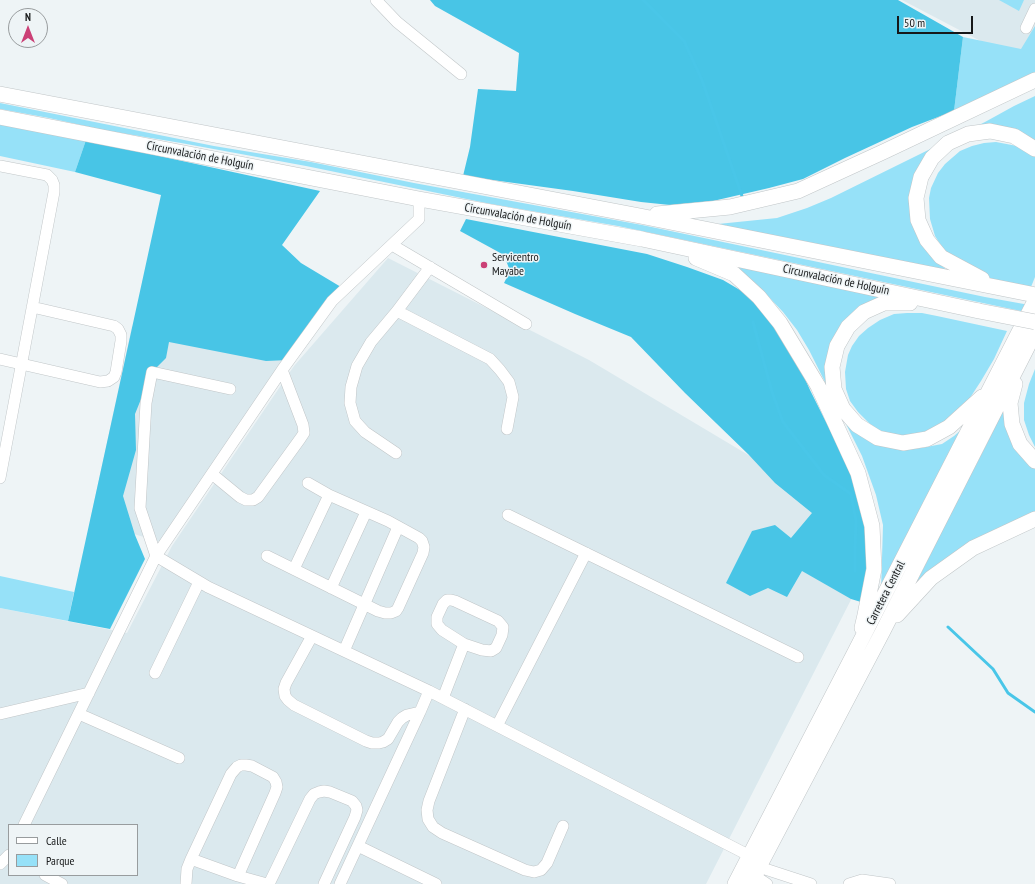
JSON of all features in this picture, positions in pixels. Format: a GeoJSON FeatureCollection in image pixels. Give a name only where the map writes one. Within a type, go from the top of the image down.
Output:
{"type":"FeatureCollection","features":[{"type":"Feature","properties":{"kind":"highway"},"geometry":{"type":"LineString","coordinates":[[640,216],[730,207],[798,191],[1035,80]]}},
{"type":"Feature","properties":{"kind":"highway","name":"Circunvalación de Holguín"},"geometry":{"type":"LineString","coordinates":[[0,94],[640,216],[1035,295]]}},
{"type":"Feature","properties":{"kind":"highway","name":"Circunvalación de Holguín"},"geometry":{"type":"LineString","coordinates":[[0,117],[419,200],[642,239],[1035,322]]}},
{"type":"Feature","properties":{"kind":"highway"},"geometry":{"type":"LineString","coordinates":[[995,286],[941,257],[927,240],[918,220],[916,198],[921,177],[932,158],[948,143],[968,134],[990,131],[1014,136],[1035,149]]}},
{"type":"Feature","properties":{"kind":"highway"},"geometry":{"type":"LineString","coordinates":[[642,239],[701,259],[734,274],[759,297],[780,323],[818,386],[858,473],[872,526],[874,569],[865,615],[854,654]]}},
{"type":"Feature","properties":{"kind":"highway","name":"Carretera Central"},"geometry":{"type":"LineString","coordinates":[[757,872],[854,654],[1035,301]]}},
{"type":"Feature","properties":{"kind":"highway"},"geometry":{"type":"LineString","coordinates":[[979,311],[905,303],[884,303],[864,312],[848,327],[837,346],[832,367],[834,389],[843,409],[857,425],[878,438],[903,443],[927,439],[949,427],[989,391]]}},
{"type":"Feature","properties":{"kind":"highway","name":"Carretera Central"},"geometry":{"type":"LineString","coordinates":[[735,884],[757,872],[884,631],[1035,332]]}},
{"type":"Feature","properties":{"kind":"highway"},"geometry":{"type":"LineString","coordinates":[[1022,357],[1010,402],[1012,424],[1020,444],[1035,461]]}},
{"type":"Feature","properties":{"kind":"highway"},"geometry":{"type":"LineString","coordinates":[[884,631],[931,578],[973,548],[1035,519]]}},
{"type":"Feature","properties":{"kind":"street"},"geometry":{"type":"LineString","coordinates":[[376,0],[398,22],[461,74]]}},
{"type":"Feature","properties":{"kind":"street"},"geometry":{"type":"LineString","coordinates":[[1026,28],[1035,9]]}},
{"type":"Feature","properties":{"kind":"street"},"geometry":{"type":"LineString","coordinates":[[0,166],[47,175],[52,180],[54,185],[54,192],[0,478]]}},
{"type":"Feature","properties":{"kind":"street"},"geometry":{"type":"LineString","coordinates":[[24,824],[156,556],[282,370],[332,301],[419,219],[419,200]]}},
{"type":"Feature","properties":{"kind":"street"},"geometry":{"type":"LineString","coordinates":[[392,245],[526,324]]}},
{"type":"Feature","properties":{"kind":"street"},"geometry":{"type":"LineString","coordinates":[[396,453],[365,432],[355,421],[350,402],[351,387],[357,366],[371,342],[397,311],[430,267]]}},
{"type":"Feature","properties":{"kind":"street"},"geometry":{"type":"LineString","coordinates":[[0,359],[100,382],[108,381],[114,377],[121,341],[121,335],[118,329],[114,326],[32,307]]}},
{"type":"Feature","properties":{"kind":"street"},"geometry":{"type":"LineString","coordinates":[[397,311],[490,359],[509,382],[513,397],[507,428]]}},
{"type":"Feature","properties":{"kind":"street"},"geometry":{"type":"LineString","coordinates":[[212,474],[240,497],[246,500],[253,500],[258,498],[300,439],[304,433],[303,424],[282,370]]}},
{"type":"Feature","properties":{"kind":"street"},"geometry":{"type":"LineString","coordinates":[[230,389],[152,372],[146,403],[140,508],[156,556],[208,587],[429,691],[669,813],[757,872],[811,884]]}},
{"type":"Feature","properties":{"kind":"street"},"geometry":{"type":"LineString","coordinates":[[267,556],[378,611],[386,613],[396,611],[398,608],[423,553],[424,547],[422,541],[398,527],[329,495],[308,483]]}},
{"type":"Feature","properties":{"kind":"street"},"geometry":{"type":"LineString","coordinates":[[294,569],[329,495]]}},
{"type":"Feature","properties":{"kind":"street"},"geometry":{"type":"LineString","coordinates":[[331,588],[366,512]]}},
{"type":"Feature","properties":{"kind":"street"},"geometry":{"type":"LineString","coordinates":[[508,515],[798,657]]}},
{"type":"Feature","properties":{"kind":"street"},"geometry":{"type":"LineString","coordinates":[[344,651],[398,527]]}},
{"type":"Feature","properties":{"kind":"street"},"geometry":{"type":"LineString","coordinates":[[497,726],[586,553]]}},
{"type":"Feature","properties":{"kind":"street"},"geometry":{"type":"LineString","coordinates":[[155,673],[199,582]]}},
{"type":"Feature","properties":{"kind":"street"},"geometry":{"type":"LineString","coordinates":[[447,600],[455,601],[498,621],[503,627],[502,635],[496,648],[491,651],[482,650],[464,644],[442,630],[437,624],[437,616],[443,604],[447,600]]}},
{"type":"Feature","properties":{"kind":"street"},"geometry":{"type":"LineString","coordinates":[[312,636],[286,683],[284,690],[285,696],[294,705],[366,741],[379,744],[388,739],[402,718],[407,715],[420,712]]}},
{"type":"Feature","properties":{"kind":"street"},"geometry":{"type":"LineString","coordinates":[[443,698],[464,644]]}},
{"type":"Feature","properties":{"kind":"street"},"geometry":{"type":"LineString","coordinates":[[340,884],[429,691]]}},
{"type":"Feature","properties":{"kind":"street"},"geometry":{"type":"LineString","coordinates":[[0,714],[89,693]]}},
{"type":"Feature","properties":{"kind":"street"},"geometry":{"type":"LineString","coordinates":[[465,709],[429,801],[427,810],[428,820],[433,827],[442,833],[525,870],[534,872],[541,870],[547,863],[562,826]]}},
{"type":"Feature","properties":{"kind":"street"},"geometry":{"type":"LineString","coordinates":[[79,714],[178,758]]}},
{"type":"Feature","properties":{"kind":"street"},"geometry":{"type":"LineString","coordinates":[[186,884],[187,869],[191,859],[230,774],[237,767],[246,765],[252,766],[273,777],[277,787],[276,793],[238,876]]}},
{"type":"Feature","properties":{"kind":"street"},"geometry":{"type":"LineString","coordinates":[[191,859],[238,876],[268,884],[310,799],[314,794],[319,792],[330,792],[352,801],[357,810],[324,884]]}},
{"type":"Feature","properties":{"kind":"street"},"geometry":{"type":"LineString","coordinates":[[358,846],[436,884]]}},
{"type":"Feature","properties":{"kind":"street"},"geometry":{"type":"LineString","coordinates":[[0,864],[8,856]]}},
{"type":"Feature","properties":{"kind":"street"},"geometry":{"type":"LineString","coordinates":[[47,876],[62,884]]}},
{"type":"Feature","properties":{"kind":"street"},"geometry":{"type":"LineString","coordinates":[[849,884],[862,880],[890,884]]}},
{"type":"Feature","properties":{"kind":"shaded area"},"geometry":{"type":"Polygon","coordinates":[[[430,0],[898,0],[963,37],[954,111],[912,127],[803,179],[713,201],[670,205],[463,176],[470,147],[478,89],[516,91],[519,53],[435,6],[430,0]]]}},
{"type":"Feature","properties":{"kind":"shaded area"},"geometry":{"type":"Polygon","coordinates":[[[902,0],[1035,0],[1035,68],[1034,69],[902,0]]]}},
{"type":"Feature","properties":{"kind":"shaded area"},"geometry":{"type":"Polygon","coordinates":[[[86,140],[320,191],[282,245],[301,263],[341,287],[288,360],[266,361],[169,342],[166,358],[152,372],[135,414],[136,450],[123,496],[135,535],[145,559],[110,629],[68,621],[161,195],[75,172],[86,140]]]}},
{"type":"Feature","properties":{"kind":"shaded area"},"geometry":{"type":"Polygon","coordinates":[[[466,219],[647,254],[723,280],[745,293],[769,318],[801,370],[851,469],[869,526],[869,564],[861,602],[851,599],[802,571],[787,597],[768,588],[750,596],[726,583],[752,531],[775,525],[791,538],[812,513],[775,483],[631,337],[504,283],[510,271],[504,255],[460,231],[466,219]]]}},
{"type":"Feature","properties":{"kind":"shaded area"},"geometry":{"type":"Polygon","coordinates":[[[388,258],[589,360],[844,512],[858,586],[706,884],[0,884],[0,608],[127,633],[172,546],[294,366],[388,258]]]}},
{"type":"Feature","properties":{"kind":"shaded area"},"geometry":{"type":"Polygon","coordinates":[[[132,326],[288,360],[164,543],[90,521],[132,326]]]}},
{"type":"Feature","properties":{"kind":"green space"},"geometry":{"type":"Polygon","coordinates":[[[999,0],[1024,0],[1019,11],[999,0]]]}},
{"type":"Feature","properties":{"kind":"green space"},"geometry":{"type":"Polygon","coordinates":[[[1035,26],[1035,73],[954,111],[963,37],[1021,49],[1035,26]]]}},
{"type":"Feature","properties":{"kind":"green space"},"geometry":{"type":"Polygon","coordinates":[[[1035,96],[1035,142],[1016,133],[948,142],[915,199],[941,265],[952,275],[718,224],[777,218],[807,208],[831,198],[1035,96]]]}},
{"type":"Feature","properties":{"kind":"green space"},"geometry":{"type":"Polygon","coordinates":[[[0,103],[214,146],[311,162],[414,183],[642,225],[985,297],[1035,306],[1035,314],[618,226],[491,204],[306,166],[103,130],[0,109],[0,103]]]}},
{"type":"Feature","properties":{"kind":"green space"},"geometry":{"type":"Polygon","coordinates":[[[0,122],[86,140],[75,172],[0,156],[0,122]]]}},
{"type":"Feature","properties":{"kind":"green space"},"geometry":{"type":"Polygon","coordinates":[[[996,142],[1017,146],[1035,156],[1035,277],[1031,287],[991,279],[950,256],[935,236],[930,219],[929,198],[931,188],[938,173],[945,164],[960,151],[984,143],[996,142]]]}},
{"type":"Feature","properties":{"kind":"green space"},"geometry":{"type":"Polygon","coordinates":[[[727,265],[893,297],[883,302],[836,345],[843,413],[906,449],[942,444],[962,429],[881,591],[883,525],[876,495],[862,456],[809,350],[797,330],[765,293],[727,265]]]}},
{"type":"Feature","properties":{"kind":"green space"},"geometry":{"type":"Polygon","coordinates":[[[922,313],[1007,331],[994,359],[966,404],[936,430],[902,436],[890,435],[870,424],[850,401],[846,389],[845,372],[848,355],[859,336],[880,320],[894,314],[922,313]]]}},
{"type":"Feature","properties":{"kind":"green space"},"geometry":{"type":"Polygon","coordinates":[[[1035,369],[1035,447],[1024,420],[1024,403],[1035,369]]]}},
{"type":"Feature","properties":{"kind":"green space"},"geometry":{"type":"Polygon","coordinates":[[[1008,401],[1035,466],[1035,518],[972,548],[905,605],[959,497],[1008,401]]]}},
{"type":"Feature","properties":{"kind":"green space"},"geometry":{"type":"Polygon","coordinates":[[[0,576],[74,592],[68,621],[0,608],[0,576]]]}},
{"type":"Feature","properties":{"kind":"waterway"},"geometry":{"type":"LineString","coordinates":[[643,0],[684,41],[702,80],[742,196]]}},
{"type":"Feature","properties":{"kind":"waterway"},"geometry":{"type":"LineString","coordinates":[[753,322],[772,392],[783,422],[824,475],[851,494],[856,521],[855,571]]}},
{"type":"Feature","properties":{"kind":"waterway"},"geometry":{"type":"LineString","coordinates":[[948,627],[993,669],[1008,693],[1035,712]]}},
{"type":"Feature","properties":{"kind":"place","name":"Servicentro Mayabe"},"geometry":{"type":"Point","coordinates":[484,265]}}]}
